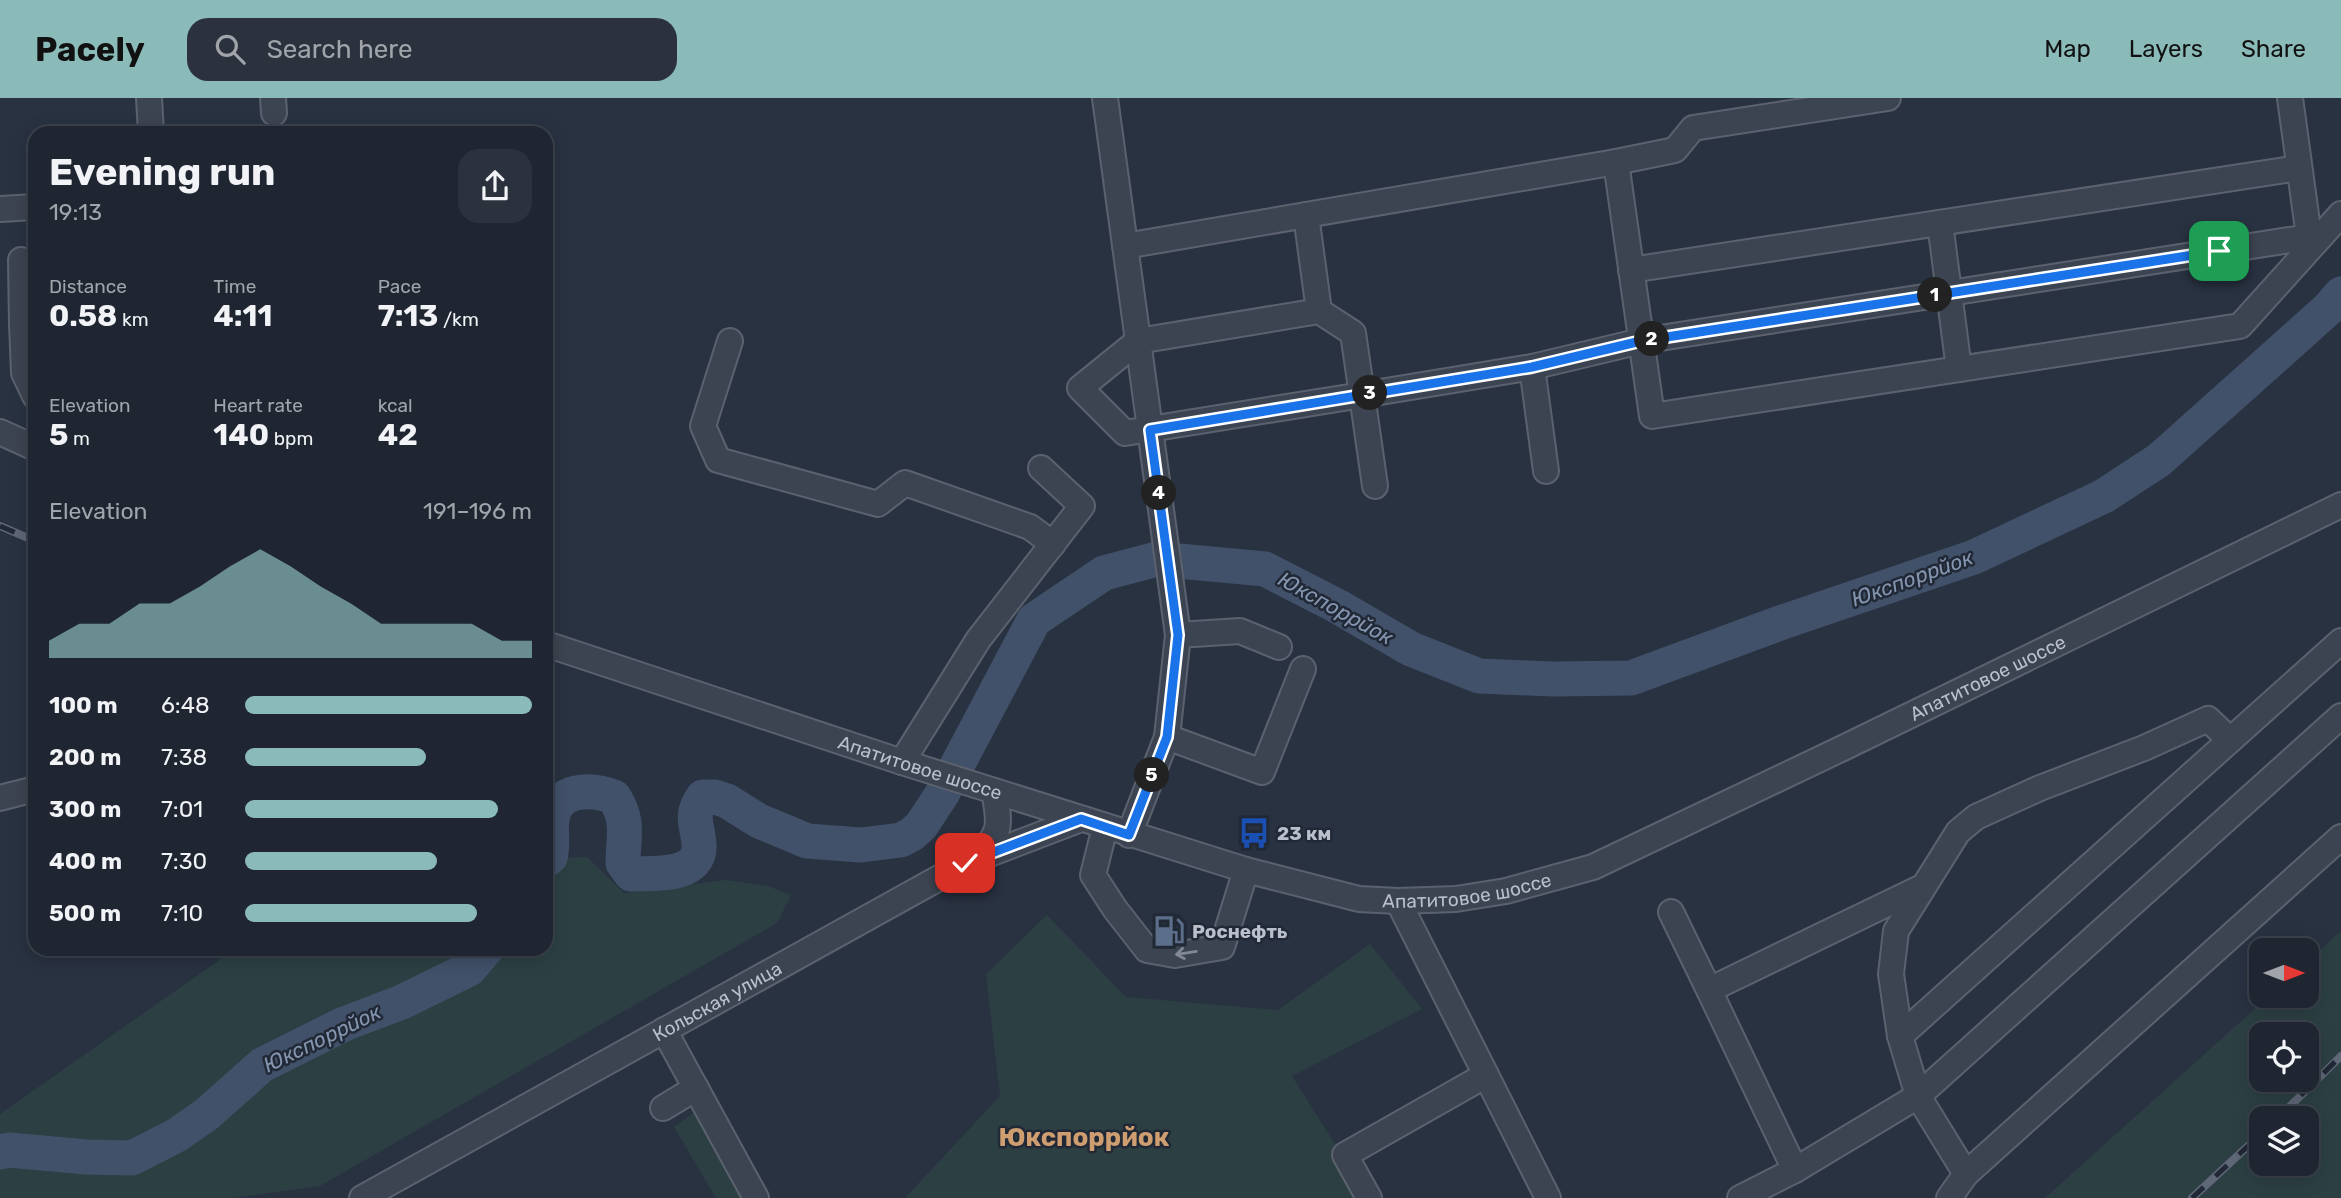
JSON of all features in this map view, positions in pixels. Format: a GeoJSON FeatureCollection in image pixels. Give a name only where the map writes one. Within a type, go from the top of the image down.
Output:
{"type":"FeatureCollection","features":[{"type":"Feature","properties":{"kind":"street"},"geometry":{"type":"LineString","coordinates":[[149,98],[151,126]]}},
{"type":"Feature","properties":{"kind":"street"},"geometry":{"type":"LineString","coordinates":[[1105,98],[1178,633],[1167,737],[1129,835]]}},
{"type":"Feature","properties":{"kind":"street"},"geometry":{"type":"LineString","coordinates":[[1125,246],[1616,162],[1675,150],[1693,128],[1888,98]]}},
{"type":"Feature","properties":{"kind":"street"},"geometry":{"type":"LineString","coordinates":[[2290,98],[2312,240]]}},
{"type":"Feature","properties":{"kind":"street"},"geometry":{"type":"LineString","coordinates":[[1616,162],[1652,416],[2240,326],[2312,240],[2341,214]]}},
{"type":"Feature","properties":{"kind":"street"},"geometry":{"type":"LineString","coordinates":[[1631,270],[2299,168]]}},
{"type":"Feature","properties":{"kind":"street"},"geometry":{"type":"LineString","coordinates":[[0,209],[28,207]]}},
{"type":"Feature","properties":{"kind":"street"},"geometry":{"type":"LineString","coordinates":[[1306,215],[1319,311]]}},
{"type":"Feature","properties":{"kind":"street"},"geometry":{"type":"LineString","coordinates":[[1940,223],[1959,369]]}},
{"type":"Feature","properties":{"kind":"street"},"geometry":{"type":"LineString","coordinates":[[1375,486],[1362,395],[1353,333],[1319,311],[1138,341],[1080,388],[1125,433],[1150,430],[1362,395],[1532,367],[1641,341],[2312,240]]}},
{"type":"Feature","properties":{"kind":"street"},"geometry":{"type":"LineString","coordinates":[[21,260],[28,315]]}},
{"type":"Feature","properties":{"kind":"street"},"geometry":{"type":"LineString","coordinates":[[28,333],[24,373],[28,381]]}},
{"type":"Feature","properties":{"kind":"street"},"geometry":{"type":"LineString","coordinates":[[730,341],[703,426],[718,460],[878,504],[905,483],[1030,527],[1053,544]]}},
{"type":"Feature","properties":{"kind":"street"},"geometry":{"type":"LineString","coordinates":[[1532,367],[1546,471]]}},
{"type":"Feature","properties":{"kind":"street"},"geometry":{"type":"LineString","coordinates":[[0,432],[28,445]]}},
{"type":"Feature","properties":{"kind":"street"},"geometry":{"type":"LineString","coordinates":[[902,762],[978,640],[1082,506],[1041,468]]}},
{"type":"Feature","properties":{"kind":"street","name":"Апатитовое шоссе"},"geometry":{"type":"LineString","coordinates":[[553,646],[902,762],[1246,870],[1359,899],[1456,899],[1506,891],[1593,867],[2341,505]]}},
{"type":"Feature","properties":{"kind":"street"},"geometry":{"type":"LineString","coordinates":[[1178,633],[1240,631],[1279,648]]}},
{"type":"Feature","properties":{"kind":"street"},"geometry":{"type":"LineString","coordinates":[[1900,1036],[2341,641]]}},
{"type":"Feature","properties":{"kind":"street"},"geometry":{"type":"LineString","coordinates":[[1167,737],[1262,772],[1303,669]]}},
{"type":"Feature","properties":{"kind":"street"},"geometry":{"type":"LineString","coordinates":[[1740,1198],[1795,1170],[1917,1096],[2341,716]]}},
{"type":"Feature","properties":{"kind":"street"},"geometry":{"type":"LineString","coordinates":[[1966,1174],[1917,1096],[1900,1036],[1891,974],[1896,931],[1922,887],[1958,832],[1976,817],[2208,719],[2230,740]]}},
{"type":"Feature","properties":{"kind":"street"},"geometry":{"type":"LineString","coordinates":[[965,863],[989,845],[997,832],[999,816],[985,788]]}},
{"type":"Feature","properties":{"kind":"street"},"geometry":{"type":"LineString","coordinates":[[0,798],[28,791]]}},
{"type":"Feature","properties":{"kind":"street","name":"Кольская улица"},"geometry":{"type":"LineString","coordinates":[[362,1198],[965,863],[1081,819]]}},
{"type":"Feature","properties":{"kind":"street"},"geometry":{"type":"LineString","coordinates":[[1105,827],[1093,875],[1147,950],[1175,955],[1222,947],[1246,870]]}},
{"type":"Feature","properties":{"kind":"street"},"geometry":{"type":"LineString","coordinates":[[1949,1198],[1966,1174],[2341,837]]}},
{"type":"Feature","properties":{"kind":"street"},"geometry":{"type":"LineString","coordinates":[[1709,990],[1922,887]]}},
{"type":"Feature","properties":{"kind":"street"},"geometry":{"type":"LineString","coordinates":[[1398,901],[1548,1198]]}},
{"type":"Feature","properties":{"kind":"street"},"geometry":{"type":"LineString","coordinates":[[1671,912],[1795,1170]]}},
{"type":"Feature","properties":{"kind":"street"},"geometry":{"type":"LineString","coordinates":[[664,1030],[756,1198]]}},
{"type":"Feature","properties":{"kind":"street"},"geometry":{"type":"LineString","coordinates":[[1369,1198],[1345,1155],[1486,1075]]}},
{"type":"Feature","properties":{"kind":"street"},"geometry":{"type":"LineString","coordinates":[[663,1108],[696,1088]]}},
{"type":"Feature","properties":{"kind":"green space"},"geometry":{"type":"Polygon","coordinates":[[[587,857],[624,893],[725,880],[768,886],[791,895],[777,923],[320,1186],[233,1198],[0,1198],[0,1114],[225,956],[553,956],[553,858],[587,857]]]}},
{"type":"Feature","properties":{"kind":"green space"},"geometry":{"type":"Polygon","coordinates":[[[1047,915],[1126,997],[1278,1010],[1370,944],[1422,1009],[1292,1076],[1369,1198],[905,1198],[1000,1096],[986,974],[1047,915]]]}},
{"type":"Feature","properties":{"kind":"green space"},"geometry":{"type":"Polygon","coordinates":[[[2341,931],[2341,1198],[2045,1198],[2256,1008],[2319,1008],[2319,951],[2341,931]]]}},
{"type":"Feature","properties":{"kind":"green space"},"geometry":{"type":"Polygon","coordinates":[[[696,1111],[743,1198],[716,1198],[674,1127],[696,1111]]]}},
{"type":"Feature","properties":{"kind":"waterway","name":"Юкспоррйок"},"geometry":{"type":"LineString","coordinates":[[553,816],[560,801],[576,793],[595,792],[614,797],[624,822],[623,863],[631,874],[674,871],[692,863],[698,856],[699,845],[695,815],[703,797],[727,801],[759,821],[807,841],[861,845],[901,840],[921,826],[942,794],[1034,620],[1104,573],[1157,559],[1265,569],[1337,606],[1411,649],[1479,676],[1631,678],[1780,623],[1974,557],[2104,496],[2159,460],[2329,308],[2341,294]]}},
{"type":"Feature","properties":{"kind":"waterway","name":"Юкспоррйок"},"geometry":{"type":"LineString","coordinates":[[0,1152],[9,1150],[132,1158],[177,1135],[207,1114],[262,1065],[344,1024],[402,1002],[469,969],[480,956]]}},
{"type":"Feature","properties":{"kind":"railway"},"geometry":{"type":"LineString","coordinates":[[0,526],[28,538]]}},
{"type":"Feature","properties":{"kind":"railway"},"geometry":{"type":"LineString","coordinates":[[2290,1106],[2341,1056]]}},
{"type":"Feature","properties":{"kind":"railway"},"geometry":{"type":"LineString","coordinates":[[2192,1198],[2249,1145]]}},
{"type":"Feature","properties":{"kind":"place","name":"23 км"},"geometry":{"type":"Point","coordinates":[1254,833]}},
{"type":"Feature","properties":{"kind":"place","name":"Роснефть"},"geometry":{"type":"Point","coordinates":[1169,931]}},
{"type":"Feature","properties":{"kind":"district","name":"Юкспоррйок"},"geometry":{"type":"Point","coordinates":[1084,1137]}},
{"type":"Feature","properties":{"kind":"route"},"geometry":{"type":"LineString","coordinates":[[965,863],[1081,819],[1129,835],[1167,737],[1178,635],[1150,430],[1532,367],[1641,341],[2219,251]]}}]}
